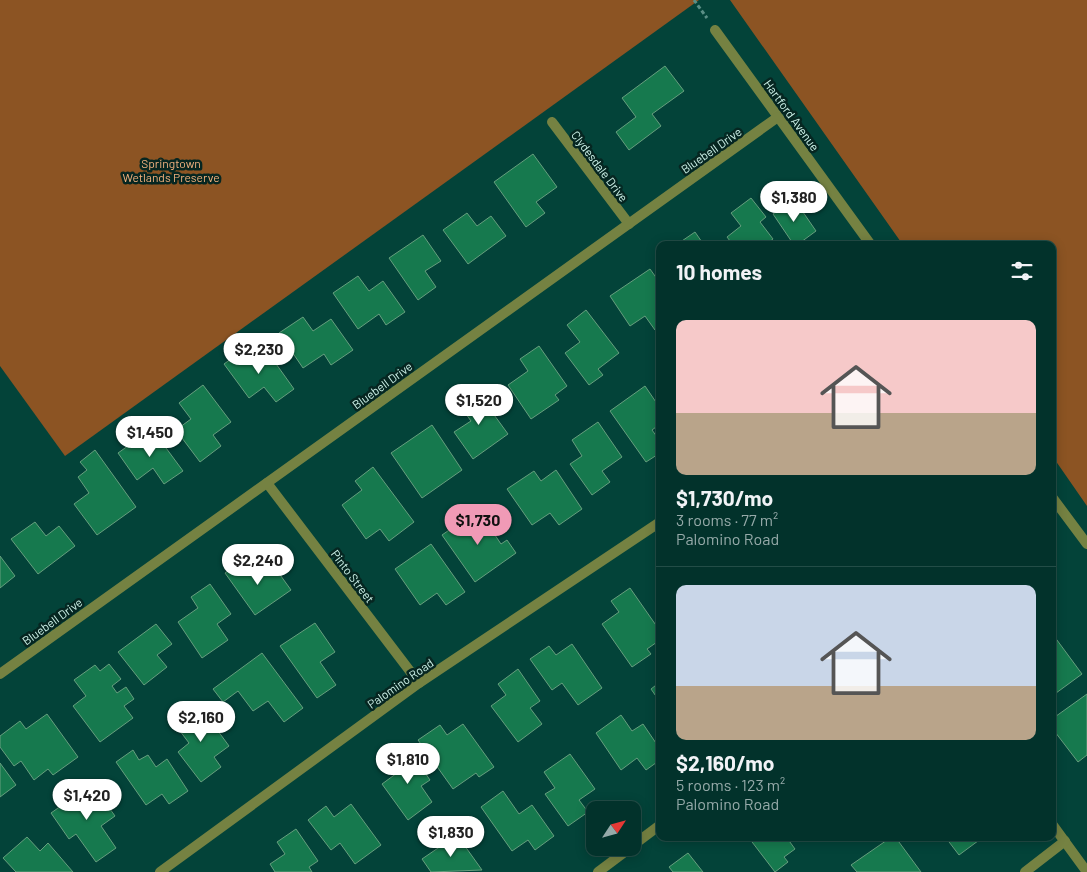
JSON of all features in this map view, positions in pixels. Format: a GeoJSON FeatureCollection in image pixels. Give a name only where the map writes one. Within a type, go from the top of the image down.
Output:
{"type":"FeatureCollection","features":[{"type":"Feature","properties":{"kind":"street","name":"Hartford Avenue"},"geometry":{"type":"LineString","coordinates":[[715,30],[867,241]]}},
{"type":"Feature","properties":{"kind":"street","name":"Bluebell Drive"},"geometry":{"type":"LineString","coordinates":[[0,674],[778,118]]}},
{"type":"Feature","properties":{"kind":"street","name":"Clydesdale Drive"},"geometry":{"type":"LineString","coordinates":[[552,122],[629,224]]}},
{"type":"Feature","properties":{"kind":"street","name":"Pinto Street"},"geometry":{"type":"LineString","coordinates":[[267,483],[419,683]]}},
{"type":"Feature","properties":{"kind":"street"},"geometry":{"type":"LineString","coordinates":[[1056,502],[1087,544]]}},
{"type":"Feature","properties":{"kind":"street","name":"Palomino Road"},"geometry":{"type":"LineString","coordinates":[[160,872],[419,683],[656,525]]}},
{"type":"Feature","properties":{"kind":"street"},"geometry":{"type":"LineString","coordinates":[[641,839],[656,828]]}},
{"type":"Feature","properties":{"kind":"street"},"geometry":{"type":"LineString","coordinates":[[1056,830],[1087,872]]}},
{"type":"Feature","properties":{"kind":"street"},"geometry":{"type":"LineString","coordinates":[[1024,872],[1065,842]]}},
{"type":"Feature","properties":{"kind":"street"},"geometry":{"type":"LineString","coordinates":[[598,872],[619,856]]}},
{"type":"Feature","properties":{"kind":"path"},"geometry":{"type":"LineString","coordinates":[[694,0],[715,30]]}},
{"type":"Feature","properties":{"kind":"green space","name":"Springtown Wetlands Preserve"},"geometry":{"type":"Polygon","coordinates":[[[0,0],[699,0],[65,456],[0,366],[0,0]]]}},
{"type":"Feature","properties":{"kind":"green space"},"geometry":{"type":"Polygon","coordinates":[[[730,0],[1087,0],[1087,506],[1056,461],[1056,241],[900,241],[730,0]]]}},
{"type":"Feature","properties":{"kind":"building"},"geometry":{"type":"Polygon","coordinates":[[[665,66],[684,91],[652,114],[661,126],[629,150],[616,132],[636,117],[622,98],[665,66]]]}},
{"type":"Feature","properties":{"kind":"building"},"geometry":{"type":"Polygon","coordinates":[[[533,154],[557,187],[536,202],[545,213],[526,227],[494,182],[533,154]]]}},
{"type":"Feature","properties":{"kind":"building"},"geometry":{"type":"Polygon","coordinates":[[[751,198],[766,217],[760,222],[773,239],[770,241],[730,241],[727,237],[741,226],[731,213],[751,198]]]}},
{"type":"Feature","properties":{"kind":"building"},"geometry":{"type":"Polygon","coordinates":[[[794,199],[816,231],[802,241],[791,241],[773,214],[794,199]]]}},
{"type":"Feature","properties":{"kind":"building"},"geometry":{"type":"Polygon","coordinates":[[[467,213],[477,226],[491,216],[506,236],[468,264],[443,230],[467,213]]]}},
{"type":"Feature","properties":{"kind":"building"},"geometry":{"type":"Polygon","coordinates":[[[695,232],[701,241],[682,241],[695,232]]]}},
{"type":"Feature","properties":{"kind":"building"},"geometry":{"type":"Polygon","coordinates":[[[423,235],[441,261],[425,271],[436,287],[418,300],[389,258],[423,235]]]}},
{"type":"Feature","properties":{"kind":"building"},"geometry":{"type":"Polygon","coordinates":[[[650,269],[656,277],[656,329],[645,316],[630,326],[610,296],[650,269]]]}},
{"type":"Feature","properties":{"kind":"building"},"geometry":{"type":"Polygon","coordinates":[[[358,276],[369,291],[383,281],[405,312],[386,325],[379,314],[358,329],[333,293],[358,276]]]}},
{"type":"Feature","properties":{"kind":"building"},"geometry":{"type":"Polygon","coordinates":[[[586,310],[619,353],[598,369],[603,375],[589,385],[565,353],[580,342],[567,325],[586,310]]]}},
{"type":"Feature","properties":{"kind":"building"},"geometry":{"type":"Polygon","coordinates":[[[303,317],[313,331],[331,319],[353,350],[331,365],[324,354],[303,368],[279,333],[303,317]]]}},
{"type":"Feature","properties":{"kind":"building"},"geometry":{"type":"Polygon","coordinates":[[[539,346],[567,386],[555,395],[559,400],[531,419],[508,385],[528,371],[520,359],[539,346]]]}},
{"type":"Feature","properties":{"kind":"building"},"geometry":{"type":"Polygon","coordinates":[[[264,347],[294,389],[276,402],[264,387],[249,398],[224,364],[242,351],[248,359],[264,347]]]}},
{"type":"Feature","properties":{"kind":"building"},"geometry":{"type":"Polygon","coordinates":[[[203,385],[231,422],[213,435],[221,446],[200,462],[176,430],[191,419],[179,403],[203,385]]]}},
{"type":"Feature","properties":{"kind":"building"},"geometry":{"type":"Polygon","coordinates":[[[645,386],[656,402],[656,427],[652,430],[656,436],[656,456],[646,462],[610,411],[645,386]]]}},
{"type":"Feature","properties":{"kind":"building"},"geometry":{"type":"Polygon","coordinates":[[[476,390],[508,434],[473,459],[454,432],[471,421],[458,403],[476,390]]]}},
{"type":"Feature","properties":{"kind":"building"},"geometry":{"type":"Polygon","coordinates":[[[598,422],[622,457],[602,471],[610,482],[592,495],[570,464],[582,456],[572,440],[598,422]]]}},
{"type":"Feature","properties":{"kind":"building"},"geometry":{"type":"Polygon","coordinates":[[[432,425],[462,470],[422,498],[391,453],[432,425]]]}},
{"type":"Feature","properties":{"kind":"building"},"geometry":{"type":"Polygon","coordinates":[[[152,429],[183,471],[164,484],[153,468],[137,480],[118,453],[152,429]]]}},
{"type":"Feature","properties":{"kind":"building"},"geometry":{"type":"Polygon","coordinates":[[[95,450],[136,507],[97,535],[74,504],[89,493],[78,477],[87,470],[80,462],[95,450]]]}},
{"type":"Feature","properties":{"kind":"building"},"geometry":{"type":"Polygon","coordinates":[[[373,467],[414,522],[389,541],[380,529],[366,539],[342,505],[362,490],[355,481],[373,467]]]}},
{"type":"Feature","properties":{"kind":"building"},"geometry":{"type":"Polygon","coordinates":[[[556,470],[582,509],[559,525],[550,513],[532,525],[507,489],[534,471],[541,481],[556,470]]]}},
{"type":"Feature","properties":{"kind":"building"},"geometry":{"type":"Polygon","coordinates":[[[478,510],[501,544],[507,540],[516,553],[475,582],[442,535],[478,510]]]}},
{"type":"Feature","properties":{"kind":"building"},"geometry":{"type":"Polygon","coordinates":[[[35,522],[46,536],[59,526],[75,546],[38,574],[11,539],[35,522]]]}},
{"type":"Feature","properties":{"kind":"building"},"geometry":{"type":"Polygon","coordinates":[[[431,544],[465,592],[446,605],[437,593],[420,605],[395,569],[431,544]]]}},
{"type":"Feature","properties":{"kind":"building"},"geometry":{"type":"Polygon","coordinates":[[[0,556],[15,576],[0,588],[0,556]]]}},
{"type":"Feature","properties":{"kind":"building"},"geometry":{"type":"Polygon","coordinates":[[[244,559],[256,576],[273,565],[291,590],[255,615],[225,573],[244,559]]]}},
{"type":"Feature","properties":{"kind":"building"},"geometry":{"type":"Polygon","coordinates":[[[210,584],[231,614],[217,624],[228,640],[202,658],[178,622],[198,608],[191,597],[210,584]]]}},
{"type":"Feature","properties":{"kind":"building"},"geometry":{"type":"Polygon","coordinates":[[[630,588],[656,625],[656,643],[647,649],[651,654],[632,667],[602,624],[619,612],[611,601],[630,588]]]}},
{"type":"Feature","properties":{"kind":"building"},"geometry":{"type":"Polygon","coordinates":[[[315,623],[335,652],[320,662],[336,685],[317,698],[280,646],[315,623]]]}},
{"type":"Feature","properties":{"kind":"building"},"geometry":{"type":"Polygon","coordinates":[[[156,624],[172,644],[157,655],[167,667],[144,685],[118,652],[156,624]]]}},
{"type":"Feature","properties":{"kind":"building"},"geometry":{"type":"Polygon","coordinates":[[[1056,639],[1082,674],[1056,693],[1056,639]]]}},
{"type":"Feature","properties":{"kind":"building"},"geometry":{"type":"Polygon","coordinates":[[[572,644],[602,688],[578,705],[562,683],[552,690],[530,659],[549,646],[556,655],[572,644]]]}},
{"type":"Feature","properties":{"kind":"building"},"geometry":{"type":"Polygon","coordinates":[[[262,653],[303,708],[284,722],[268,701],[253,711],[238,691],[223,702],[213,689],[262,653]]]}},
{"type":"Feature","properties":{"kind":"building"},"geometry":{"type":"Polygon","coordinates":[[[109,664],[121,679],[112,686],[117,693],[126,687],[134,699],[124,706],[133,718],[100,742],[73,706],[86,696],[74,680],[95,665],[100,671],[109,664]]]}},
{"type":"Feature","properties":{"kind":"building"},"geometry":{"type":"Polygon","coordinates":[[[518,669],[540,701],[530,708],[542,724],[518,742],[491,706],[506,695],[498,684],[518,669]]]}},
{"type":"Feature","properties":{"kind":"building"},"geometry":{"type":"Polygon","coordinates":[[[656,685],[656,696],[651,689],[656,685]]]}},
{"type":"Feature","properties":{"kind":"building"},"geometry":{"type":"Polygon","coordinates":[[[1087,694],[1087,755],[1078,762],[1056,733],[1056,716],[1087,694]]]}},
{"type":"Feature","properties":{"kind":"building"},"geometry":{"type":"Polygon","coordinates":[[[199,705],[229,746],[214,757],[221,767],[201,782],[178,752],[189,743],[174,723],[199,705]]]}},
{"type":"Feature","properties":{"kind":"building"},"geometry":{"type":"Polygon","coordinates":[[[47,714],[78,757],[53,775],[48,769],[34,780],[21,761],[14,766],[0,747],[0,736],[20,721],[26,729],[47,714]]]}},
{"type":"Feature","properties":{"kind":"building"},"geometry":{"type":"Polygon","coordinates":[[[621,715],[632,731],[643,724],[656,743],[656,763],[646,770],[637,758],[621,770],[596,733],[621,715]]]}},
{"type":"Feature","properties":{"kind":"building"},"geometry":{"type":"Polygon","coordinates":[[[463,724],[494,767],[479,777],[476,773],[453,789],[418,740],[440,725],[447,735],[463,724]]]}},
{"type":"Feature","properties":{"kind":"building"},"geometry":{"type":"Polygon","coordinates":[[[408,748],[430,780],[421,786],[432,802],[408,820],[382,784],[397,773],[389,761],[408,748]]]}},
{"type":"Feature","properties":{"kind":"building"},"geometry":{"type":"Polygon","coordinates":[[[133,750],[139,760],[148,755],[156,767],[167,759],[188,791],[169,804],[162,794],[146,805],[116,762],[133,750]]]}},
{"type":"Feature","properties":{"kind":"building"},"geometry":{"type":"Polygon","coordinates":[[[570,754],[595,789],[579,800],[586,809],[586,813],[568,826],[545,794],[555,788],[544,772],[570,754]]]}},
{"type":"Feature","properties":{"kind":"building"},"geometry":{"type":"Polygon","coordinates":[[[0,763],[16,785],[0,797],[0,763]]]}},
{"type":"Feature","properties":{"kind":"building"},"geometry":{"type":"Polygon","coordinates":[[[92,784],[115,816],[101,826],[116,848],[96,862],[76,834],[69,839],[51,813],[92,784]]]}},
{"type":"Feature","properties":{"kind":"building"},"geometry":{"type":"Polygon","coordinates":[[[503,791],[519,814],[532,805],[554,836],[535,850],[528,840],[512,851],[481,807],[503,791]]]}},
{"type":"Feature","properties":{"kind":"building"},"geometry":{"type":"Polygon","coordinates":[[[351,804],[381,845],[355,864],[340,843],[331,850],[308,820],[326,806],[334,817],[351,804]]]}},
{"type":"Feature","properties":{"kind":"building"},"geometry":{"type":"Polygon","coordinates":[[[296,829],[318,861],[309,867],[312,872],[275,872],[270,864],[285,854],[277,842],[296,829]]]}},
{"type":"Feature","properties":{"kind":"building"},"geometry":{"type":"Polygon","coordinates":[[[457,835],[482,870],[431,872],[422,859],[457,835]]]}},
{"type":"Feature","properties":{"kind":"building"},"geometry":{"type":"Polygon","coordinates":[[[27,837],[40,851],[48,843],[73,872],[16,872],[3,858],[27,837]]]}},
{"type":"Feature","properties":{"kind":"building"},"geometry":{"type":"Polygon","coordinates":[[[751,841],[789,841],[795,849],[784,857],[788,862],[775,872],[751,841]]]}},
{"type":"Feature","properties":{"kind":"building"},"geometry":{"type":"Polygon","coordinates":[[[886,841],[898,841],[921,872],[857,872],[851,865],[886,841]]]}},
{"type":"Feature","properties":{"kind":"building"},"geometry":{"type":"Polygon","coordinates":[[[948,841],[978,841],[959,855],[948,841]]]}},
{"type":"Feature","properties":{"kind":"building"},"geometry":{"type":"Polygon","coordinates":[[[688,853],[703,872],[673,872],[669,867],[688,853]]]}}]}
